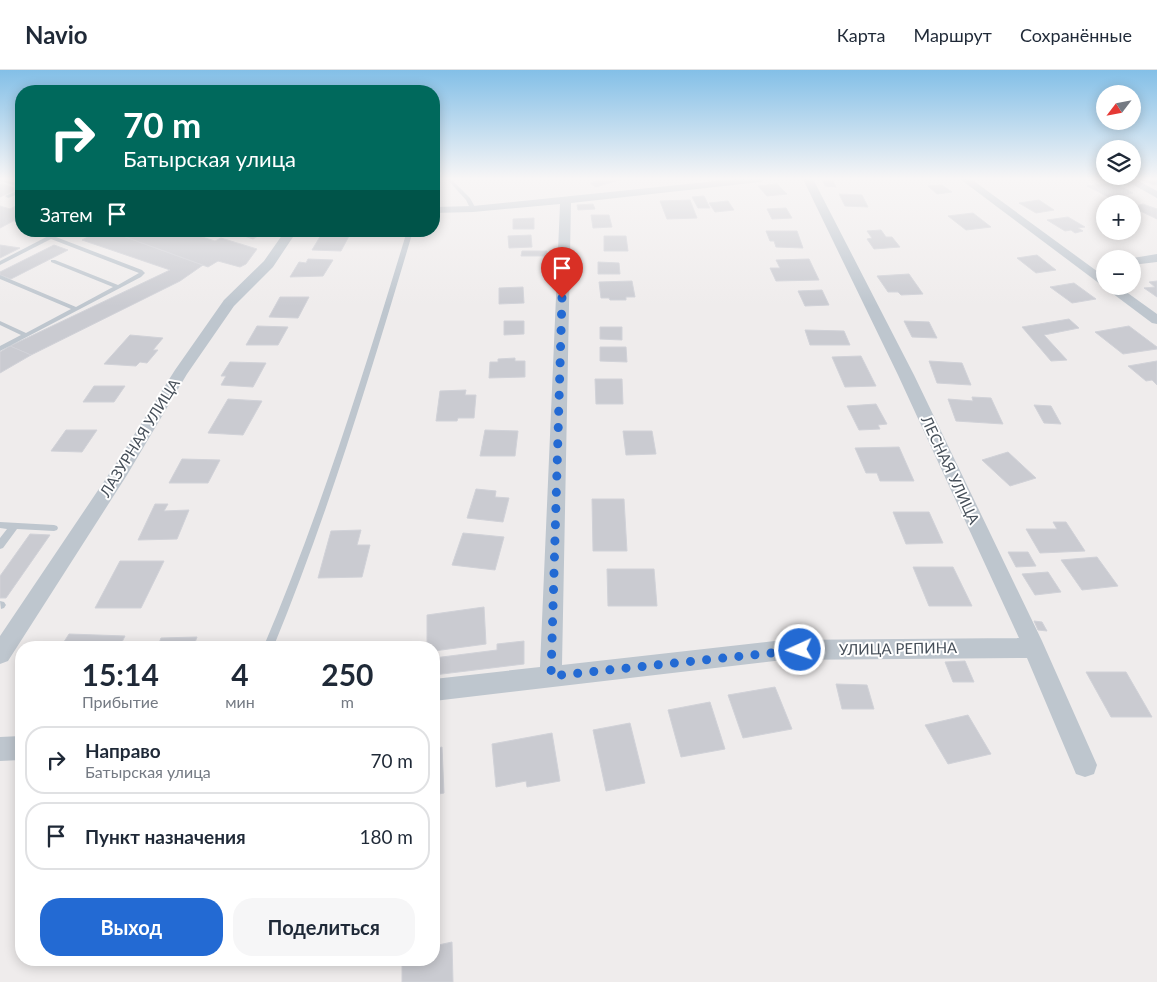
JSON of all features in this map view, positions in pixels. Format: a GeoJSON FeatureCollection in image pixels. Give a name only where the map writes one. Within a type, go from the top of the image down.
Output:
{"type":"FeatureCollection","features":[{"type":"Feature","properties":{"kind":"street"},"geometry":{"type":"LineString","coordinates":[[551,676],[565,222]]}},
{"type":"Feature","properties":{"kind":"street","name":"ЛЕСНАЯ УЛИЦА"},"geometry":{"type":"LineString","coordinates":[[830,222],[906,375],[1034,648],[1085,765]]}},
{"type":"Feature","properties":{"kind":"street"},"geometry":{"type":"LineString","coordinates":[[1023,222],[1096,276]]}},
{"type":"Feature","properties":{"kind":"street","name":"ЛАЗУРНАЯ УЛИЦА"},"geometry":{"type":"LineString","coordinates":[[0,654],[121,470],[180,373],[229,303],[269,264],[287,237]]}},
{"type":"Feature","properties":{"kind":"street"},"geometry":{"type":"LineString","coordinates":[[1141,260],[1157,258]]}},
{"type":"Feature","properties":{"kind":"street"},"geometry":{"type":"LineString","coordinates":[[1082,266],[1096,265]]}},
{"type":"Feature","properties":{"kind":"street"},"geometry":{"type":"LineString","coordinates":[[1122,295],[1157,320]]}},
{"type":"Feature","properties":{"kind":"street","name":"УЛИЦА РЕПИНА"},"geometry":{"type":"LineString","coordinates":[[440,689],[782,650],[1034,648]]}},
{"type":"Feature","properties":{"kind":"street"},"geometry":{"type":"LineString","coordinates":[[0,749],[15,748]]}},
{"type":"Feature","properties":{"kind":"lane"},"geometry":{"type":"LineString","coordinates":[[0,263],[51,237],[142,273],[0,349]]}},
{"type":"Feature","properties":{"kind":"lane"},"geometry":{"type":"LineString","coordinates":[[271,641],[286,607],[328,493],[408,237]]}},
{"type":"Feature","properties":{"kind":"lane"},"geometry":{"type":"LineString","coordinates":[[53,261],[118,287]]}},
{"type":"Feature","properties":{"kind":"lane"},"geometry":{"type":"LineString","coordinates":[[0,277],[76,309]]}},
{"type":"Feature","properties":{"kind":"lane"},"geometry":{"type":"LineString","coordinates":[[0,323],[26,336]]}},
{"type":"Feature","properties":{"kind":"lane"},"geometry":{"type":"LineString","coordinates":[[0,525],[54,528]]}},
{"type":"Feature","properties":{"kind":"lane"},"geometry":{"type":"LineString","coordinates":[[0,545],[15,525]]}},
{"type":"Feature","properties":{"kind":"building"},"geometry":{"type":"Polygon","coordinates":[[[0,222],[12,222],[0,228],[0,222]]]}},
{"type":"Feature","properties":{"kind":"building"},"geometry":{"type":"Polygon","coordinates":[[[513,222],[534,222],[534,229],[513,229],[513,222]]]}},
{"type":"Feature","properties":{"kind":"building"},"geometry":{"type":"Polygon","coordinates":[[[592,222],[611,222],[612,227],[593,228],[592,222]]]}},
{"type":"Feature","properties":{"kind":"building"},"geometry":{"type":"Polygon","coordinates":[[[955,222],[984,222],[991,227],[966,230],[955,222]]]}},
{"type":"Feature","properties":{"kind":"building"},"geometry":{"type":"Polygon","coordinates":[[[1050,222],[1076,222],[1085,227],[1078,228],[1083,231],[1075,233],[1071,230],[1065,231],[1050,222]]]}},
{"type":"Feature","properties":{"kind":"building"},"geometry":{"type":"Polygon","coordinates":[[[881,230],[886,237],[892,237],[900,247],[874,249],[867,239],[872,238],[867,231],[881,230]]]}},
{"type":"Feature","properties":{"kind":"building"},"geometry":{"type":"Polygon","coordinates":[[[766,231],[797,231],[803,248],[776,247],[774,241],[770,241],[766,231]]]}},
{"type":"Feature","properties":{"kind":"building"},"geometry":{"type":"Polygon","coordinates":[[[531,235],[532,247],[509,248],[508,236],[531,235]]]}},
{"type":"Feature","properties":{"kind":"building"},"geometry":{"type":"Polygon","coordinates":[[[604,236],[626,236],[628,251],[604,251],[604,236]]]}},
{"type":"Feature","properties":{"kind":"building"},"geometry":{"type":"Polygon","coordinates":[[[88,237],[126,237],[203,265],[180,281],[31,355],[10,346],[170,270],[82,240],[88,237]]]}},
{"type":"Feature","properties":{"kind":"building"},"geometry":{"type":"Polygon","coordinates":[[[126,237],[202,237],[215,241],[221,238],[257,249],[246,264],[240,267],[218,261],[208,267],[126,237]]]}},
{"type":"Feature","properties":{"kind":"building"},"geometry":{"type":"Polygon","coordinates":[[[320,237],[348,237],[341,251],[312,250],[320,237]]]}},
{"type":"Feature","properties":{"kind":"building"},"geometry":{"type":"Polygon","coordinates":[[[0,245],[20,248],[0,258],[0,245]]]}},
{"type":"Feature","properties":{"kind":"building"},"geometry":{"type":"Polygon","coordinates":[[[54,245],[68,250],[11,279],[0,275],[0,272],[54,245]]]}},
{"type":"Feature","properties":{"kind":"building"},"geometry":{"type":"Polygon","coordinates":[[[522,251],[547,251],[547,256],[521,256],[522,251]]]}},
{"type":"Feature","properties":{"kind":"building"},"geometry":{"type":"Polygon","coordinates":[[[1037,255],[1056,270],[1036,273],[1017,258],[1037,255]]]}},
{"type":"Feature","properties":{"kind":"building"},"geometry":{"type":"Polygon","coordinates":[[[308,259],[333,260],[323,276],[290,277],[299,262],[306,263],[308,259]]]}},
{"type":"Feature","properties":{"kind":"building"},"geometry":{"type":"Polygon","coordinates":[[[809,259],[819,280],[776,281],[770,268],[780,268],[776,260],[809,259]]]}},
{"type":"Feature","properties":{"kind":"building"},"geometry":{"type":"Polygon","coordinates":[[[598,262],[619,263],[620,274],[598,274],[598,262]]]}},
{"type":"Feature","properties":{"kind":"building"},"geometry":{"type":"Polygon","coordinates":[[[909,274],[923,294],[901,295],[898,292],[888,292],[877,276],[909,274]]]}},
{"type":"Feature","properties":{"kind":"building"},"geometry":{"type":"Polygon","coordinates":[[[632,281],[635,297],[626,297],[626,300],[601,298],[599,282],[632,281]]]}},
{"type":"Feature","properties":{"kind":"building"},"geometry":{"type":"Polygon","coordinates":[[[1157,281],[1157,297],[1144,288],[1155,287],[1149,282],[1157,281]]]}},
{"type":"Feature","properties":{"kind":"building"},"geometry":{"type":"Polygon","coordinates":[[[1074,283],[1096,299],[1072,303],[1050,287],[1074,283]]]}},
{"type":"Feature","properties":{"kind":"building"},"geometry":{"type":"Polygon","coordinates":[[[523,287],[524,303],[499,304],[499,288],[523,287]]]}},
{"type":"Feature","properties":{"kind":"building"},"geometry":{"type":"Polygon","coordinates":[[[822,290],[829,305],[805,306],[798,291],[822,290]]]}},
{"type":"Feature","properties":{"kind":"building"},"geometry":{"type":"Polygon","coordinates":[[[280,297],[309,297],[298,318],[269,317],[280,297]]]}},
{"type":"Feature","properties":{"kind":"building"},"geometry":{"type":"Polygon","coordinates":[[[1069,319],[1079,328],[1044,335],[1067,360],[1051,361],[1022,327],[1069,319]]]}},
{"type":"Feature","properties":{"kind":"building"},"geometry":{"type":"Polygon","coordinates":[[[504,321],[524,321],[524,334],[504,335],[504,321]]]}},
{"type":"Feature","properties":{"kind":"building"},"geometry":{"type":"Polygon","coordinates":[[[904,321],[929,322],[937,338],[912,337],[904,321]]]}},
{"type":"Feature","properties":{"kind":"building"},"geometry":{"type":"Polygon","coordinates":[[[257,326],[288,327],[278,345],[246,345],[257,326]]]}},
{"type":"Feature","properties":{"kind":"building"},"geometry":{"type":"Polygon","coordinates":[[[1129,326],[1157,347],[1157,349],[1123,354],[1095,332],[1129,326]]]}},
{"type":"Feature","properties":{"kind":"building"},"geometry":{"type":"Polygon","coordinates":[[[600,327],[622,327],[622,340],[600,339],[600,327]]]}},
{"type":"Feature","properties":{"kind":"building"},"geometry":{"type":"Polygon","coordinates":[[[805,330],[844,331],[850,345],[810,345],[805,330]]]}},
{"type":"Feature","properties":{"kind":"building"},"geometry":{"type":"Polygon","coordinates":[[[130,335],[163,338],[153,350],[158,350],[147,363],[140,362],[136,366],[104,364],[130,335]]]}},
{"type":"Feature","properties":{"kind":"building"},"geometry":{"type":"Polygon","coordinates":[[[10,346],[31,355],[0,373],[0,352],[10,346]]]}},
{"type":"Feature","properties":{"kind":"building"},"geometry":{"type":"Polygon","coordinates":[[[600,347],[626,347],[627,362],[600,361],[600,347]]]}},
{"type":"Feature","properties":{"kind":"building"},"geometry":{"type":"Polygon","coordinates":[[[861,356],[876,386],[845,387],[832,357],[861,356]]]}},
{"type":"Feature","properties":{"kind":"building"},"geometry":{"type":"Polygon","coordinates":[[[515,358],[515,361],[525,361],[525,377],[489,378],[490,362],[498,362],[498,359],[515,358]]]}},
{"type":"Feature","properties":{"kind":"building"},"geometry":{"type":"Polygon","coordinates":[[[929,361],[962,363],[971,385],[937,383],[929,361]]]}},
{"type":"Feature","properties":{"kind":"building"},"geometry":{"type":"Polygon","coordinates":[[[1157,361],[1157,385],[1152,380],[1146,381],[1128,366],[1157,361]]]}},
{"type":"Feature","properties":{"kind":"building"},"geometry":{"type":"Polygon","coordinates":[[[230,362],[266,363],[253,387],[221,385],[226,376],[221,376],[230,362]]]}},
{"type":"Feature","properties":{"kind":"building"},"geometry":{"type":"Polygon","coordinates":[[[595,379],[622,379],[623,404],[596,404],[595,379]]]}},
{"type":"Feature","properties":{"kind":"building"},"geometry":{"type":"Polygon","coordinates":[[[94,386],[125,386],[114,402],[83,402],[94,386]]]}},
{"type":"Feature","properties":{"kind":"building"},"geometry":{"type":"Polygon","coordinates":[[[466,390],[465,395],[476,395],[474,418],[458,418],[457,421],[436,421],[440,391],[466,390]]]}},
{"type":"Feature","properties":{"kind":"building"},"geometry":{"type":"Polygon","coordinates":[[[972,397],[991,398],[1003,424],[956,421],[948,399],[973,401],[972,397]]]}},
{"type":"Feature","properties":{"kind":"building"},"geometry":{"type":"Polygon","coordinates":[[[228,399],[262,401],[243,435],[208,433],[228,399]]]}},
{"type":"Feature","properties":{"kind":"building"},"geometry":{"type":"Polygon","coordinates":[[[876,404],[887,424],[878,425],[880,429],[859,430],[847,406],[876,404]]]}},
{"type":"Feature","properties":{"kind":"building"},"geometry":{"type":"Polygon","coordinates":[[[1034,405],[1051,406],[1061,424],[1044,423],[1034,405]]]}},
{"type":"Feature","properties":{"kind":"building"},"geometry":{"type":"Polygon","coordinates":[[[66,430],[97,430],[82,452],[51,451],[66,430]]]}},
{"type":"Feature","properties":{"kind":"building"},"geometry":{"type":"Polygon","coordinates":[[[485,430],[518,431],[515,456],[480,456],[485,430]]]}},
{"type":"Feature","properties":{"kind":"building"},"geometry":{"type":"Polygon","coordinates":[[[623,431],[652,431],[656,454],[626,455],[623,431]]]}},
{"type":"Feature","properties":{"kind":"building"},"geometry":{"type":"Polygon","coordinates":[[[899,447],[914,481],[880,481],[877,473],[866,473],[855,448],[899,447]]]}},
{"type":"Feature","properties":{"kind":"building"},"geometry":{"type":"Polygon","coordinates":[[[1008,452],[1036,478],[1010,486],[982,460],[1008,452]]]}},
{"type":"Feature","properties":{"kind":"building"},"geometry":{"type":"Polygon","coordinates":[[[182,459],[220,460],[208,483],[169,483],[182,459]]]}},
{"type":"Feature","properties":{"kind":"building"},"geometry":{"type":"Polygon","coordinates":[[[476,489],[496,491],[495,497],[509,498],[503,522],[467,518],[476,489]]]}},
{"type":"Feature","properties":{"kind":"building"},"geometry":{"type":"Polygon","coordinates":[[[592,499],[624,499],[627,551],[593,551],[592,499]]]}},
{"type":"Feature","properties":{"kind":"building"},"geometry":{"type":"Polygon","coordinates":[[[155,504],[168,504],[164,511],[189,510],[177,539],[138,540],[155,504]]]}},
{"type":"Feature","properties":{"kind":"building"},"geometry":{"type":"Polygon","coordinates":[[[893,512],[929,512],[943,543],[906,544],[893,512]]]}},
{"type":"Feature","properties":{"kind":"building"},"geometry":{"type":"Polygon","coordinates":[[[1053,522],[1066,522],[1085,551],[1040,553],[1026,529],[1057,529],[1053,522]]]}},
{"type":"Feature","properties":{"kind":"building"},"geometry":{"type":"Polygon","coordinates":[[[361,530],[357,545],[370,545],[362,577],[318,578],[331,531],[361,530]]]}},
{"type":"Feature","properties":{"kind":"building"},"geometry":{"type":"Polygon","coordinates":[[[463,533],[504,537],[495,570],[452,565],[463,533]]]}},
{"type":"Feature","properties":{"kind":"building"},"geometry":{"type":"Polygon","coordinates":[[[30,534],[50,535],[6,598],[0,598],[0,576],[30,534]]]}},
{"type":"Feature","properties":{"kind":"building"},"geometry":{"type":"Polygon","coordinates":[[[1008,552],[1028,552],[1036,566],[1016,567],[1008,552]]]}},
{"type":"Feature","properties":{"kind":"building"},"geometry":{"type":"Polygon","coordinates":[[[1097,557],[1118,586],[1082,590],[1061,560],[1097,557]]]}},
{"type":"Feature","properties":{"kind":"building"},"geometry":{"type":"Polygon","coordinates":[[[120,561],[164,561],[141,608],[95,608],[120,561]]]}},
{"type":"Feature","properties":{"kind":"building"},"geometry":{"type":"Polygon","coordinates":[[[913,567],[953,567],[972,606],[929,606],[913,567]]]}},
{"type":"Feature","properties":{"kind":"building"},"geometry":{"type":"Polygon","coordinates":[[[607,569],[654,569],[657,606],[608,606],[607,569]]]}},
{"type":"Feature","properties":{"kind":"building"},"geometry":{"type":"Polygon","coordinates":[[[1048,572],[1061,592],[1035,595],[1022,574],[1048,572]]]}},
{"type":"Feature","properties":{"kind":"building"},"geometry":{"type":"Polygon","coordinates":[[[484,607],[486,644],[440,650],[440,641],[427,641],[427,615],[484,607]]]}},
{"type":"Feature","properties":{"kind":"building"},"geometry":{"type":"Polygon","coordinates":[[[1034,621],[1042,622],[1047,631],[1038,630],[1034,621]]]}},
{"type":"Feature","properties":{"kind":"building"},"geometry":{"type":"Polygon","coordinates":[[[69,634],[125,636],[122,641],[64,641],[69,634]]]}},
{"type":"Feature","properties":{"kind":"building"},"geometry":{"type":"Polygon","coordinates":[[[197,637],[196,641],[160,641],[161,638],[197,637]]]}},
{"type":"Feature","properties":{"kind":"building"},"geometry":{"type":"Polygon","coordinates":[[[524,641],[524,664],[440,674],[440,657],[497,650],[497,644],[524,641]]]}},
{"type":"Feature","properties":{"kind":"building"},"geometry":{"type":"Polygon","coordinates":[[[965,661],[974,682],[953,682],[945,662],[965,661]]]}},
{"type":"Feature","properties":{"kind":"building"},"geometry":{"type":"Polygon","coordinates":[[[1086,672],[1126,672],[1152,717],[1111,717],[1086,672]]]}},
{"type":"Feature","properties":{"kind":"building"},"geometry":{"type":"Polygon","coordinates":[[[836,684],[867,685],[874,709],[842,709],[836,684]]]}},
{"type":"Feature","properties":{"kind":"building"},"geometry":{"type":"Polygon","coordinates":[[[775,687],[792,729],[743,738],[728,695],[775,687]]]}},
{"type":"Feature","properties":{"kind":"building"},"geometry":{"type":"Polygon","coordinates":[[[710,702],[725,749],[681,757],[668,710],[710,702]]]}},
{"type":"Feature","properties":{"kind":"building"},"geometry":{"type":"Polygon","coordinates":[[[968,715],[991,754],[948,764],[925,725],[968,715]]]}},
{"type":"Feature","properties":{"kind":"building"},"geometry":{"type":"Polygon","coordinates":[[[630,723],[645,783],[606,791],[593,730],[630,723]]]}},
{"type":"Feature","properties":{"kind":"building"},"geometry":{"type":"Polygon","coordinates":[[[552,733],[560,781],[527,787],[526,781],[496,787],[492,744],[552,733]]]}},
{"type":"Feature","properties":{"kind":"building"},"geometry":{"type":"Polygon","coordinates":[[[442,747],[444,793],[440,794],[440,748],[442,747]]]}},
{"type":"Feature","properties":{"kind":"building"},"geometry":{"type":"Polygon","coordinates":[[[452,942],[453,982],[402,982],[402,966],[440,966],[440,945],[452,942]]]}},
{"type":"Feature","properties":{"kind":"route"},"geometry":{"type":"LineString","coordinates":[[562,298],[551,676],[782,650],[800,650]]}}]}
